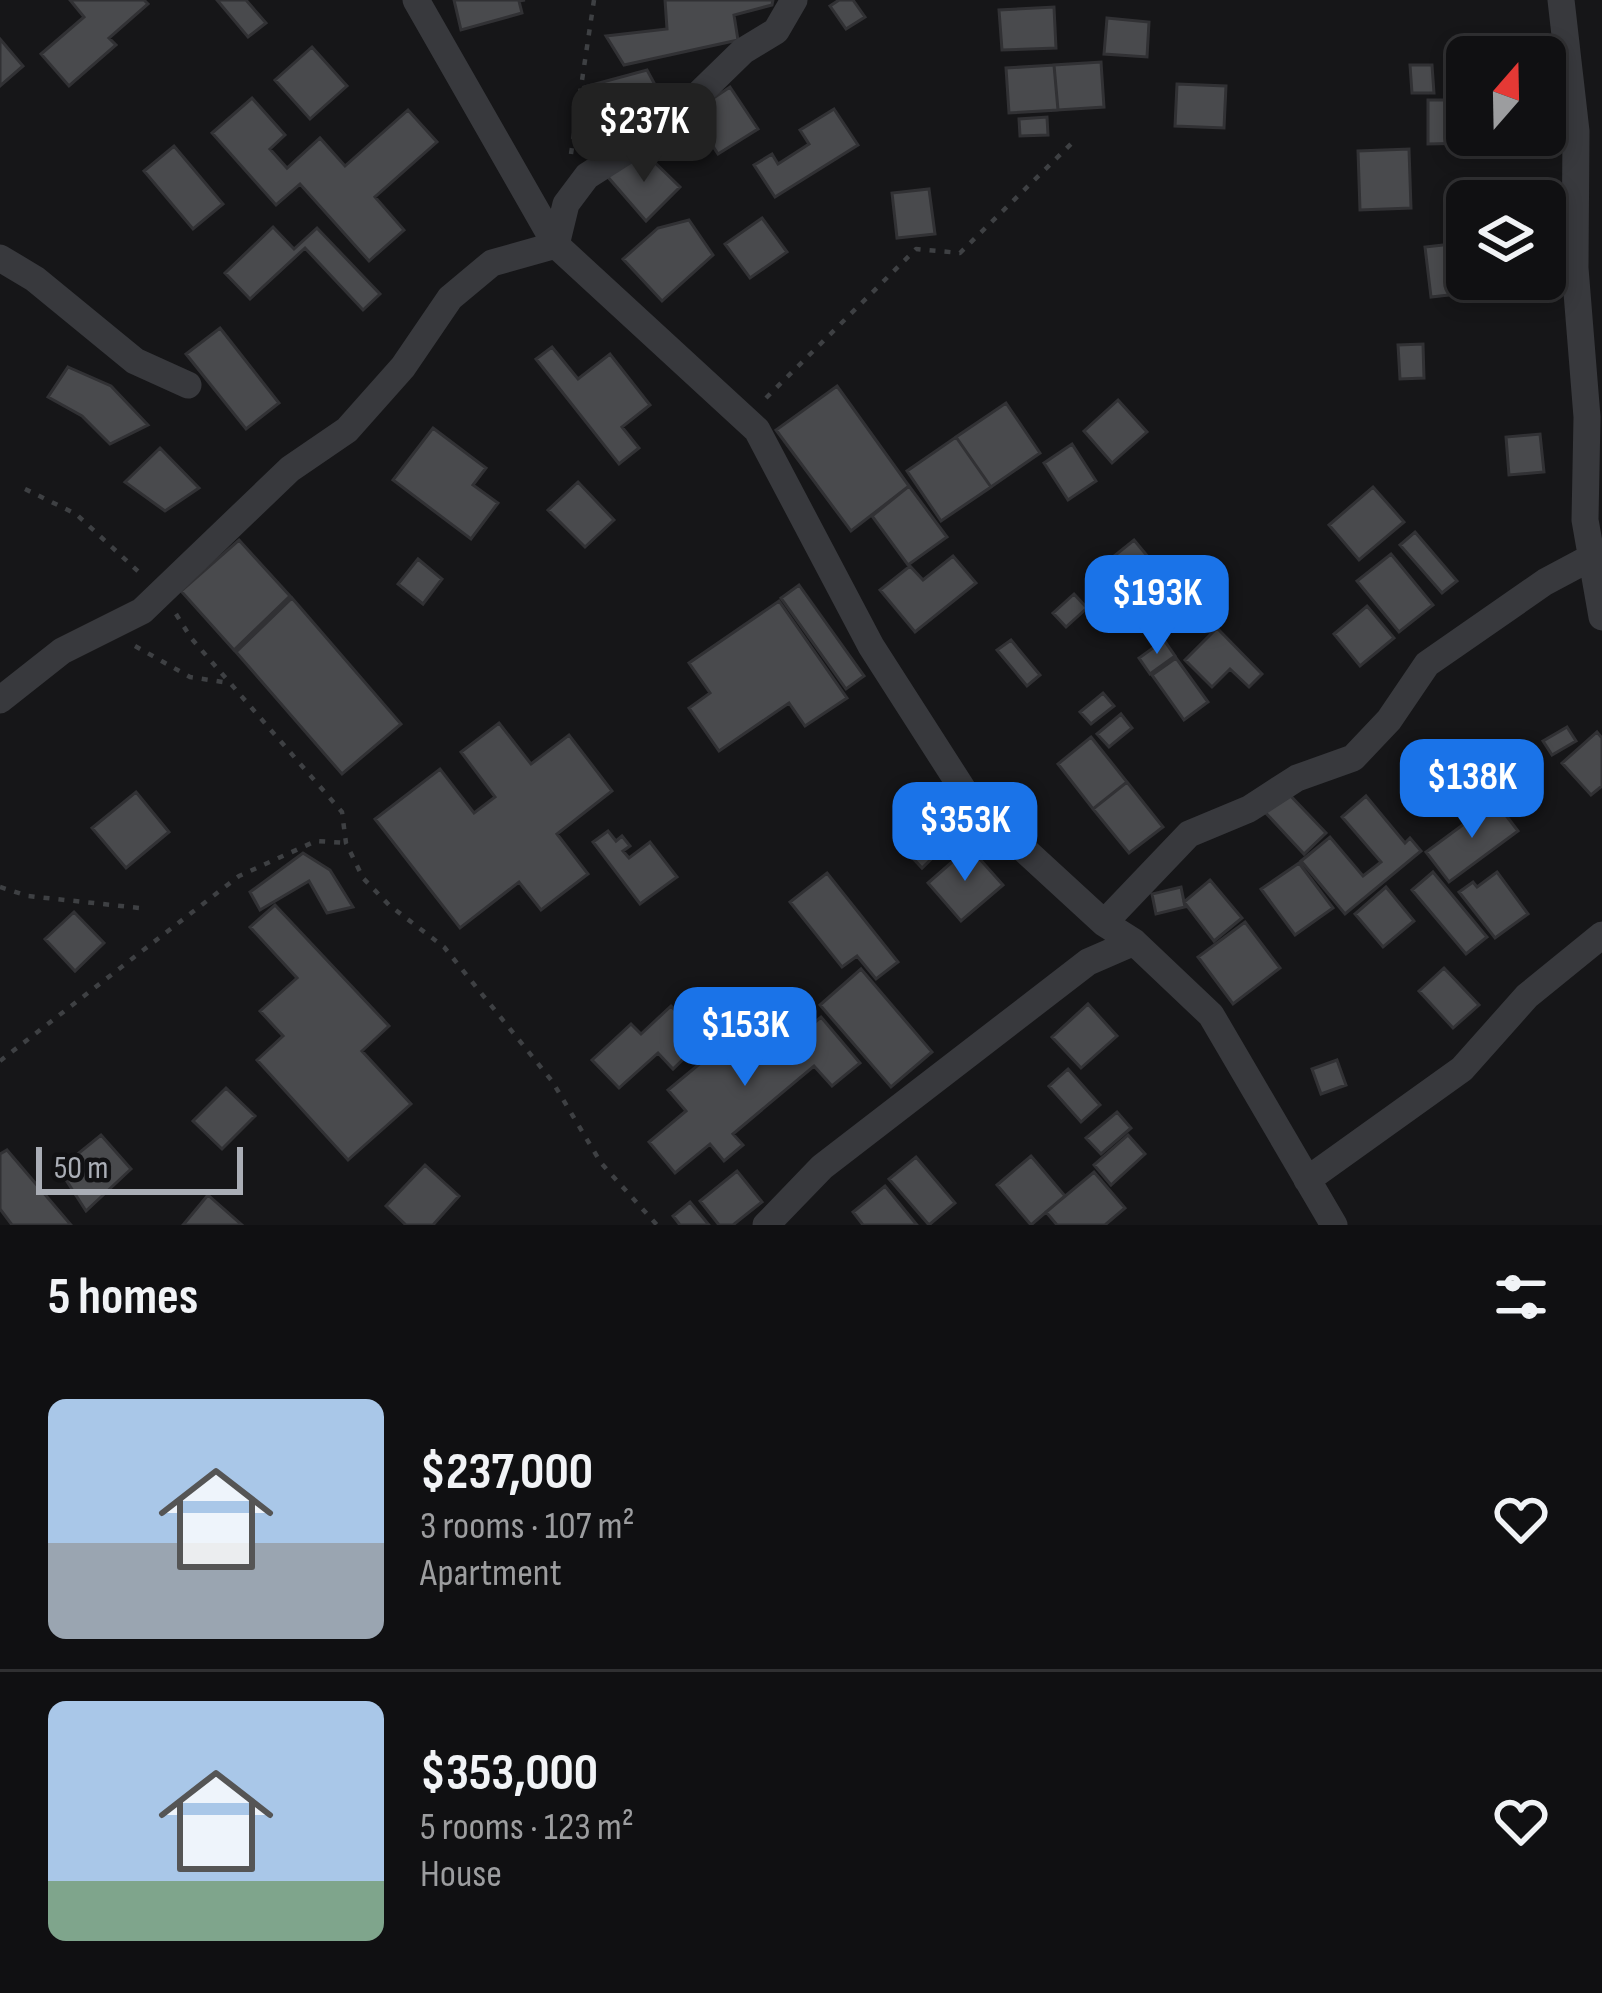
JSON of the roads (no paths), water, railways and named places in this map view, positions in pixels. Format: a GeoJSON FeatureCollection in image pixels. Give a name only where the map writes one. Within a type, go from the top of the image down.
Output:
{"type":"FeatureCollection","features":[{"type":"Feature","properties":{"kind":"street"},"geometry":{"type":"LineString","coordinates":[[416,0],[556,245],[757,430],[871,646],[969,799],[1104,923],[1134,942],[1211,1016],[1334,1225]]}},
{"type":"Feature","properties":{"kind":"street"},"geometry":{"type":"LineString","coordinates":[[556,245],[566,204],[587,176],[667,125],[742,51],[776,31],[794,0]]}},
{"type":"Feature","properties":{"kind":"street"},"geometry":{"type":"LineString","coordinates":[[1561,0],[1576,131],[1575,268],[1587,417],[1585,520],[1602,616]]}},
{"type":"Feature","properties":{"kind":"street"},"geometry":{"type":"LineString","coordinates":[[0,700],[62,651],[142,611],[290,469],[347,430],[403,367],[450,298],[492,263],[556,245]]}},
{"type":"Feature","properties":{"kind":"street"},"geometry":{"type":"LineString","coordinates":[[0,258],[35,279],[135,362],[188,386]]}},
{"type":"Feature","properties":{"kind":"street"},"geometry":{"type":"LineString","coordinates":[[1104,923],[1189,834],[1250,809],[1297,778],[1353,758],[1389,720],[1427,664],[1545,582],[1590,558]]}},
{"type":"Feature","properties":{"kind":"street"},"geometry":{"type":"LineString","coordinates":[[1307,1180],[1462,1070],[1527,996],[1602,935]]}},
{"type":"Feature","properties":{"kind":"street"},"geometry":{"type":"LineString","coordinates":[[766,1225],[822,1167],[1088,962],[1134,942]]}}]}
